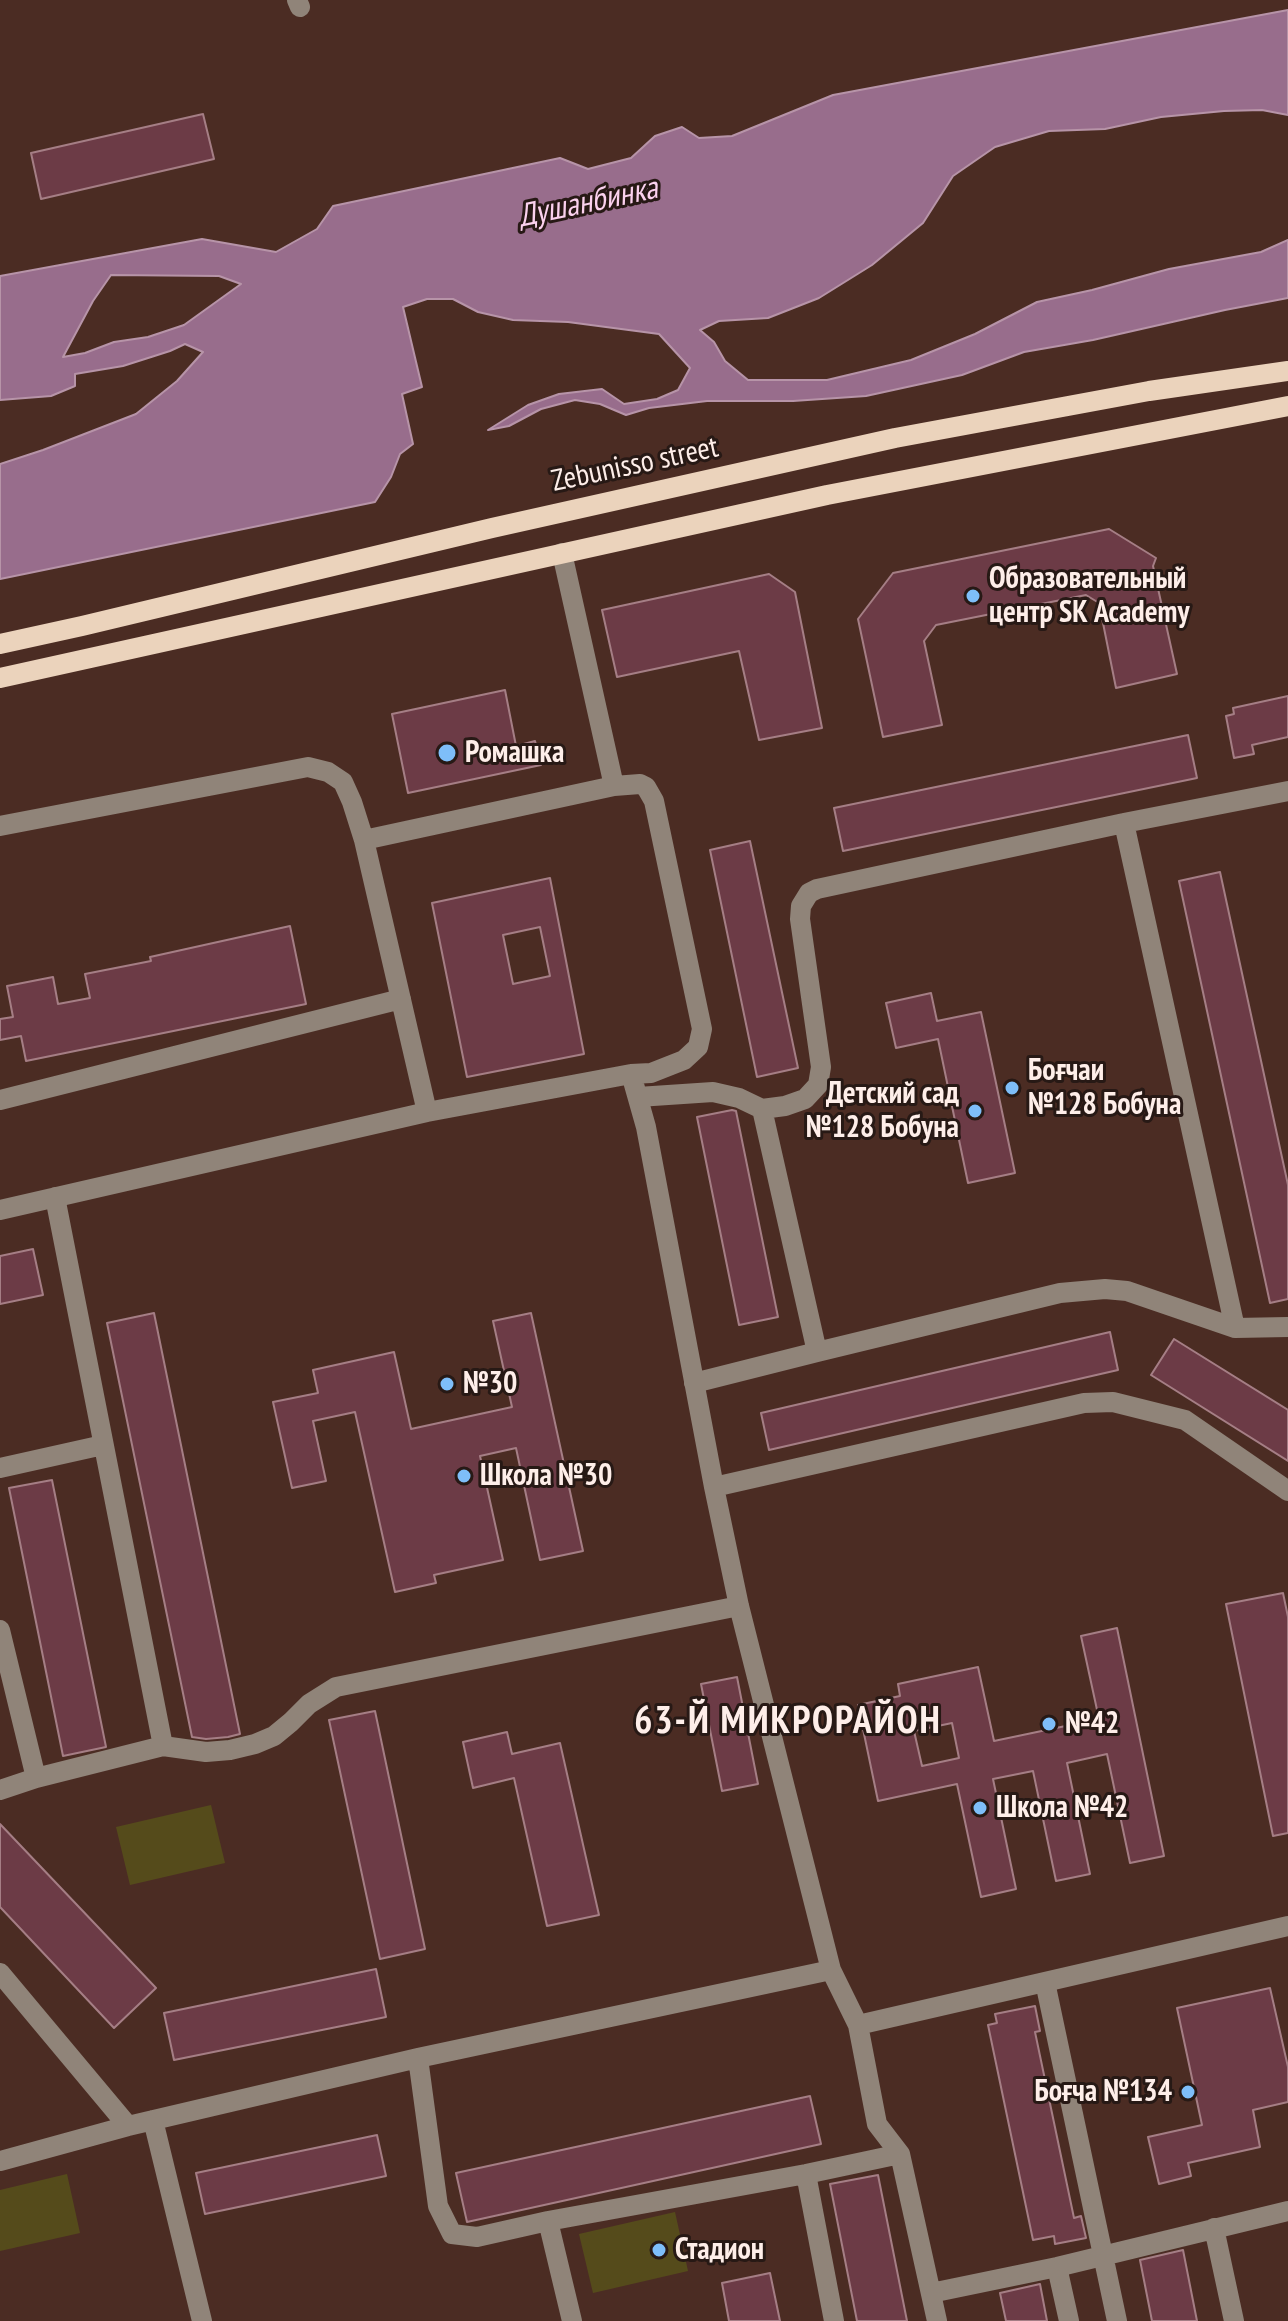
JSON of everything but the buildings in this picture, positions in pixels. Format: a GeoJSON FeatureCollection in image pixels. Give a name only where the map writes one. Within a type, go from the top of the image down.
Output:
{"type":"FeatureCollection","features":[{"type":"Feature","properties":{"kind":"main road","name":"Zebunisso street"},"geometry":{"type":"LineString","coordinates":[[0,644],[492,528],[895,438],[1149,391],[1288,371]]}},
{"type":"Feature","properties":{"kind":"main road"},"geometry":{"type":"LineString","coordinates":[[0,678],[827,495],[1288,406]]}},
{"type":"Feature","properties":{"kind":"street"},"geometry":{"type":"LineString","coordinates":[[562,553],[614,786]]}},
{"type":"Feature","properties":{"kind":"street"},"geometry":{"type":"LineString","coordinates":[[0,826],[308,767],[328,772],[343,782],[364,840],[427,1112]]}},
{"type":"Feature","properties":{"kind":"street"},"geometry":{"type":"LineString","coordinates":[[0,1210],[427,1112],[631,1074],[651,1073],[684,1060],[698,1047],[702,1029],[654,801],[646,787],[633,783],[614,786],[364,840]]}},
{"type":"Feature","properties":{"kind":"street"},"geometry":{"type":"LineString","coordinates":[[638,1097],[713,1092],[739,1098],[762,1109],[805,1099],[818,1085],[821,1067],[800,919],[801,906],[809,893],[817,889],[1288,791]]}},
{"type":"Feature","properties":{"kind":"street"},"geometry":{"type":"LineString","coordinates":[[1124,823],[1235,1328]]}},
{"type":"Feature","properties":{"kind":"street"},"geometry":{"type":"LineString","coordinates":[[0,1100],[401,999]]}},
{"type":"Feature","properties":{"kind":"street"},"geometry":{"type":"LineString","coordinates":[[631,1074],[646,1127],[739,1606],[831,1970],[858,2025],[877,2124],[900,2154],[937,2321]]}},
{"type":"Feature","properties":{"kind":"street"},"geometry":{"type":"LineString","coordinates":[[762,1109],[817,1352]]}},
{"type":"Feature","properties":{"kind":"street"},"geometry":{"type":"LineString","coordinates":[[55,1197],[163,1746]]}},
{"type":"Feature","properties":{"kind":"street"},"geometry":{"type":"LineString","coordinates":[[694,1383],[1060,1293],[1105,1289],[1127,1291],[1235,1328],[1288,1327]]}},
{"type":"Feature","properties":{"kind":"street"},"geometry":{"type":"LineString","coordinates":[[714,1487],[1084,1403],[1113,1402],[1185,1420],[1288,1491]]}},
{"type":"Feature","properties":{"kind":"street"},"geometry":{"type":"LineString","coordinates":[[0,1468],[103,1445]]}},
{"type":"Feature","properties":{"kind":"street"},"geometry":{"type":"LineString","coordinates":[[0,1790],[163,1746],[206,1752],[255,1744],[274,1736],[309,1704],[336,1687],[739,1606]]}},
{"type":"Feature","properties":{"kind":"street"},"geometry":{"type":"LineString","coordinates":[[0,1630],[36,1778]]}},
{"type":"Feature","properties":{"kind":"street"},"geometry":{"type":"LineString","coordinates":[[858,2025],[1288,1926]]}},
{"type":"Feature","properties":{"kind":"street"},"geometry":{"type":"LineString","coordinates":[[0,2161],[128,2126],[418,2058],[831,1970]]}},
{"type":"Feature","properties":{"kind":"street"},"geometry":{"type":"LineString","coordinates":[[0,1973],[128,2126]]}},
{"type":"Feature","properties":{"kind":"street"},"geometry":{"type":"LineString","coordinates":[[1045,1982],[1117,2321]]}},
{"type":"Feature","properties":{"kind":"street"},"geometry":{"type":"LineString","coordinates":[[418,2058],[438,2206],[452,2234],[477,2237],[900,2154]]}},
{"type":"Feature","properties":{"kind":"street"},"geometry":{"type":"LineString","coordinates":[[153,2120],[202,2321]]}},
{"type":"Feature","properties":{"kind":"street"},"geometry":{"type":"LineString","coordinates":[[806,2174],[834,2321]]}},
{"type":"Feature","properties":{"kind":"street"},"geometry":{"type":"LineString","coordinates":[[931,2293],[1102,2257],[1288,2211]]}},
{"type":"Feature","properties":{"kind":"street"},"geometry":{"type":"LineString","coordinates":[[548,2221],[572,2321]]}},
{"type":"Feature","properties":{"kind":"street"},"geometry":{"type":"LineString","coordinates":[[1214,2228],[1234,2321]]}},
{"type":"Feature","properties":{"kind":"street"},"geometry":{"type":"LineString","coordinates":[[1057,2267],[1069,2321]]}},
{"type":"Feature","properties":{"kind":"shaded area"},"geometry":{"type":"Polygon","coordinates":[[[211,1805],[225,1863],[130,1885],[116,1827],[211,1805]]]}},
{"type":"Feature","properties":{"kind":"shaded area"},"geometry":{"type":"Polygon","coordinates":[[[67,2174],[80,2233],[0,2251],[0,2190],[67,2174]]]}},
{"type":"Feature","properties":{"kind":"shaded area"},"geometry":{"type":"Polygon","coordinates":[[[675,2212],[688,2271],[593,2293],[579,2234],[675,2212]]]}},
{"type":"Feature","properties":{"kind":"water","name":"Душанбинка"},"geometry":{"type":"Polygon","coordinates":[[[1288,10],[1288,115],[1262,110],[1161,117],[1105,129],[1049,131],[995,147],[953,176],[923,223],[872,265],[819,298],[768,318],[719,321],[700,330],[714,342],[725,361],[748,380],[827,380],[911,360],[975,334],[1037,302],[1169,269],[1261,252],[1288,240],[1288,298],[1024,352],[962,375],[866,396],[793,401],[707,401],[649,408],[626,415],[600,404],[575,400],[541,409],[509,426],[488,430],[528,405],[559,394],[602,389],[624,404],[657,399],[678,390],[690,368],[659,334],[568,322],[513,320],[478,312],[453,299],[427,299],[403,307],[422,387],[402,394],[413,444],[400,454],[391,477],[375,502],[0,579],[0,464],[136,414],[177,381],[203,352],[185,344],[123,366],[75,374],[75,386],[51,396],[0,400],[0,276],[202,239],[276,252],[317,229],[333,206],[560,158],[588,169],[631,158],[655,136],[682,127],[699,138],[732,136],[833,95],[1288,10]],[[111,275],[63,357],[184,325],[241,284],[219,276],[111,275]]]}},
{"type":"Feature","properties":{"kind":"place","name":"Образовательный центр SK Academy"},"geometry":{"type":"Point","coordinates":[973,596]}},
{"type":"Feature","properties":{"kind":"place","name":"Ромашка"},"geometry":{"type":"Point","coordinates":[447,753]}},
{"type":"Feature","properties":{"kind":"place","name":"Боғчаи №128 Бобуна"},"geometry":{"type":"Point","coordinates":[1012,1088]}},
{"type":"Feature","properties":{"kind":"place","name":"Детский сад №128 Бобуна"},"geometry":{"type":"Point","coordinates":[975,1111]}},
{"type":"Feature","properties":{"kind":"place","name":"№30"},"geometry":{"type":"Point","coordinates":[447,1384]}},
{"type":"Feature","properties":{"kind":"place","name":"Школа №30"},"geometry":{"type":"Point","coordinates":[464,1476]}},
{"type":"Feature","properties":{"kind":"place","name":"№42"},"geometry":{"type":"Point","coordinates":[1049,1724]}},
{"type":"Feature","properties":{"kind":"place","name":"Школа №42"},"geometry":{"type":"Point","coordinates":[980,1808]}},
{"type":"Feature","properties":{"kind":"place","name":"Боғча №134"},"geometry":{"type":"Point","coordinates":[1188,2092]}},
{"type":"Feature","properties":{"kind":"place","name":"Стадион"},"geometry":{"type":"Point","coordinates":[659,2250]}},
{"type":"Feature","properties":{"kind":"district","name":"63-Й МИКРОРАЙОН"},"geometry":{"type":"Point","coordinates":[788,1722]}}]}
